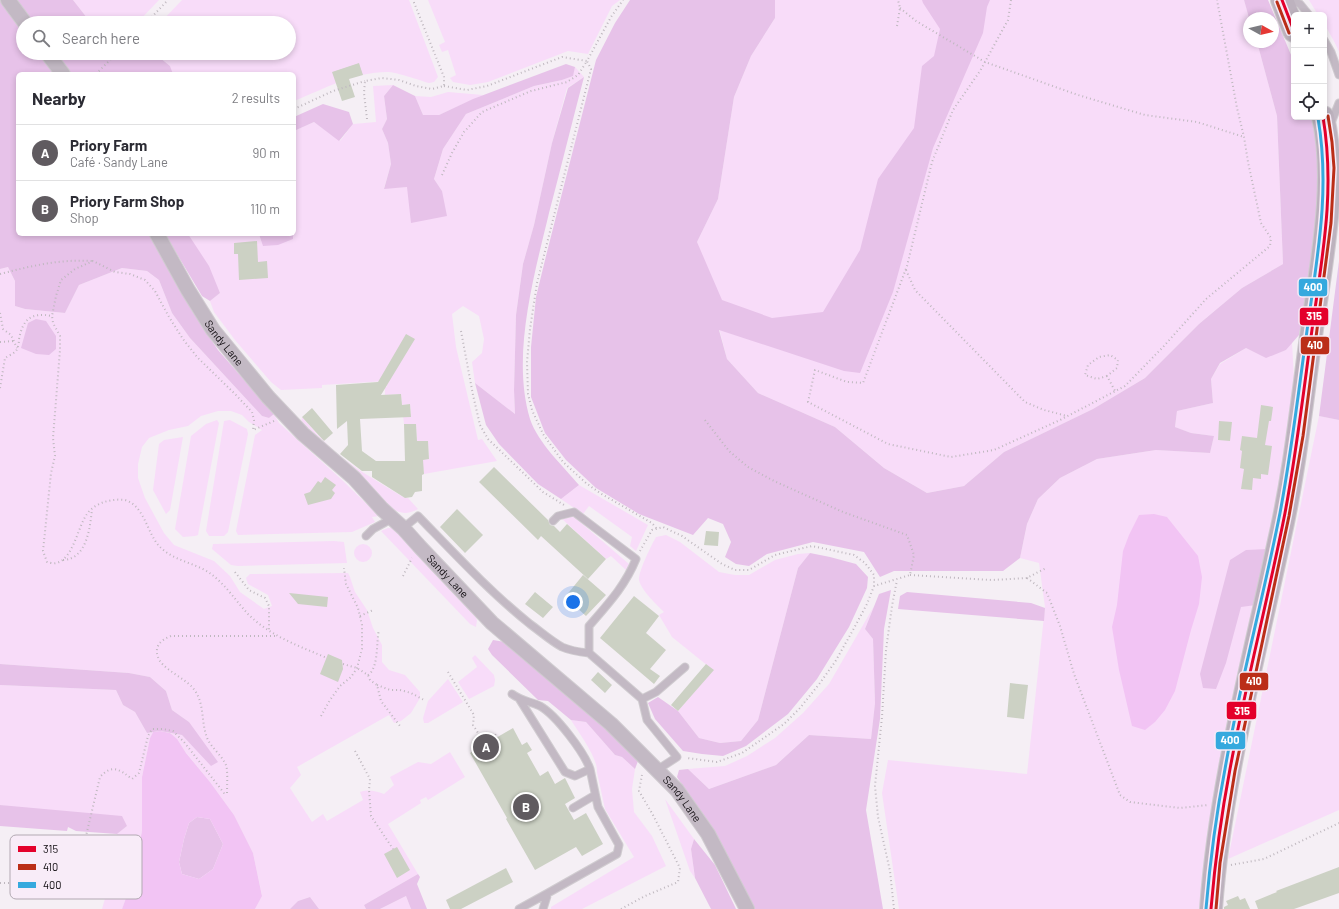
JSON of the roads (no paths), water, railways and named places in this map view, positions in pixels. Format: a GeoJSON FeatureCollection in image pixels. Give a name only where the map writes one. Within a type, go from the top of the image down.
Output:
{"type":"FeatureCollection","features":[{"type":"Feature","properties":{"kind":"main road"},"geometry":{"type":"LineString","coordinates":[[1282,0],[1291,23]]}},
{"type":"Feature","properties":{"kind":"main road"},"geometry":{"type":"LineString","coordinates":[[1212,909],[1214,867],[1240,715],[1280,539],[1296,450],[1329,194],[1325,125]]}},
{"type":"Feature","properties":{"kind":"street"},"geometry":{"type":"LineString","coordinates":[[8,0],[20,16]]}},
{"type":"Feature","properties":{"kind":"street"},"geometry":{"type":"LineString","coordinates":[[52,60],[61,72]]}},
{"type":"Feature","properties":{"kind":"street","name":"Sandy Lane"},"geometry":{"type":"LineString","coordinates":[[158,236],[188,290],[213,330],[268,397],[303,434],[354,478],[492,623],[611,724],[677,790],[708,834],[747,909]]}},
{"type":"Feature","properties":{"kind":"lane"},"geometry":{"type":"LineString","coordinates":[[1289,0],[1300,4],[1307,12]]}},
{"type":"Feature","properties":{"kind":"lane"},"geometry":{"type":"LineString","coordinates":[[1327,46],[1339,75]]}},
{"type":"Feature","properties":{"kind":"lane"},"geometry":{"type":"LineString","coordinates":[[1325,125],[1339,103]]}},
{"type":"Feature","properties":{"kind":"lane"},"geometry":{"type":"LineString","coordinates":[[553,521],[558,516],[574,512],[636,558],[630,574],[617,594],[589,626],[589,652]]}},
{"type":"Feature","properties":{"kind":"lane"},"geometry":{"type":"LineString","coordinates":[[366,536],[373,530],[418,516],[506,604],[527,622],[564,648],[574,652],[589,652],[642,699],[647,720],[677,757],[657,770]]}},
{"type":"Feature","properties":{"kind":"lane"},"geometry":{"type":"LineString","coordinates":[[642,699],[656,692],[685,667]]}},
{"type":"Feature","properties":{"kind":"lane"},"geometry":{"type":"LineString","coordinates":[[512,694],[520,700],[540,706],[558,721],[587,759],[598,807],[619,846],[617,854],[519,909]]}},
{"type":"Feature","properties":{"kind":"lane"},"geometry":{"type":"LineString","coordinates":[[520,700],[565,772],[575,776],[590,769]]}},
{"type":"Feature","properties":{"kind":"lane"},"geometry":{"type":"LineString","coordinates":[[573,808],[595,795]]}},
{"type":"Feature","properties":{"kind":"lane"},"geometry":{"type":"LineString","coordinates":[[543,909],[548,893]]}},
{"type":"Feature","properties":{"kind":"place","name":"Priory Farm"},"geometry":{"type":"Point","coordinates":[486,747]}},
{"type":"Feature","properties":{"kind":"place","name":"Priory Farm Shop"},"geometry":{"type":"Point","coordinates":[526,807]}}]}
